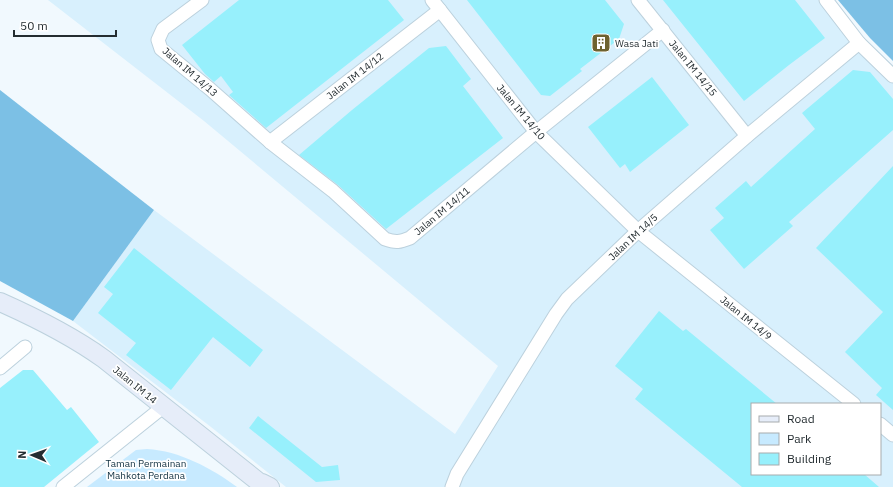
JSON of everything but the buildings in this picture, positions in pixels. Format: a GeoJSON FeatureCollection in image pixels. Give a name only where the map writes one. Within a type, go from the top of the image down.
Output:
{"type":"FeatureCollection","features":[{"type":"Feature","properties":{"kind":"street","name":"Jalan IM 14/13"},"geometry":{"type":"LineString","coordinates":[[202,0],[163,29],[158,40],[162,49],[270,142]]}},
{"type":"Feature","properties":{"kind":"street","name":"Jalan IM 14/15"},"geometry":{"type":"LineString","coordinates":[[638,0],[747,136]]}},
{"type":"Feature","properties":{"kind":"street"},"geometry":{"type":"LineString","coordinates":[[826,0],[859,43],[893,76]]}},
{"type":"Feature","properties":{"kind":"street","name":"Jalan IM 14/12"},"geometry":{"type":"LineString","coordinates":[[270,142],[436,5]]}},
{"type":"Feature","properties":{"kind":"street","name":"Jalan IM 14/10"},"geometry":{"type":"LineString","coordinates":[[436,5],[536,132],[638,231]]}},
{"type":"Feature","properties":{"kind":"street","name":"Jalan IM 14/11"},"geometry":{"type":"LineString","coordinates":[[270,142],[333,192],[385,239],[393,242],[401,242],[410,238],[536,132],[663,30]]}},
{"type":"Feature","properties":{"kind":"street","name":"Jalan IM 14/5"},"geometry":{"type":"LineString","coordinates":[[457,474],[556,314],[567,299],[638,231],[747,136],[859,43]]}},
{"type":"Feature","properties":{"kind":"street","name":"Jalan IM 14/9"},"geometry":{"type":"LineString","coordinates":[[638,231],[853,403]]}},
{"type":"Feature","properties":{"kind":"street","name":"Jalan IM 14"},"geometry":{"type":"LineString","coordinates":[[0,302],[90,349],[264,486]]}},
{"type":"Feature","properties":{"kind":"street"},"geometry":{"type":"LineString","coordinates":[[0,368],[25,347]]}},
{"type":"Feature","properties":{"kind":"street"},"geometry":{"type":"LineString","coordinates":[[62,487],[163,407]]}},
{"type":"Feature","properties":{"kind":"street"},"geometry":{"type":"LineString","coordinates":[[881,425],[893,435]]}},
{"type":"Feature","properties":{"kind":"street"},"geometry":{"type":"LineString","coordinates":[[443,487],[457,474]]}},
{"type":"Feature","properties":{"kind":"street"},"geometry":{"type":"LineString","coordinates":[[452,487],[457,474]]}},
{"type":"Feature","properties":{"kind":"shaded area"},"geometry":{"type":"Polygon","coordinates":[[[48,0],[826,0],[893,76],[893,487],[286,487],[211,427],[73,321],[154,210],[455,434],[498,366],[204,121],[48,0]]]}},
{"type":"Feature","properties":{"kind":"shaded area"},"geometry":{"type":"Polygon","coordinates":[[[838,0],[893,0],[893,61],[870,38],[838,0]]]}},
{"type":"Feature","properties":{"kind":"shaded area"},"geometry":{"type":"Polygon","coordinates":[[[0,90],[154,210],[73,321],[0,281],[0,90]]]}},
{"type":"Feature","properties":{"kind":"green space","name":"Taman Permainan Mahkota Perdana"},"geometry":{"type":"Polygon","coordinates":[[[147,449],[171,453],[195,462],[217,473],[237,487],[87,487],[136,450],[147,449]]]}},
{"type":"Feature","properties":{"kind":"place","name":"Wasa Jati"},"geometry":{"type":"Point","coordinates":[601,43]}}]}
